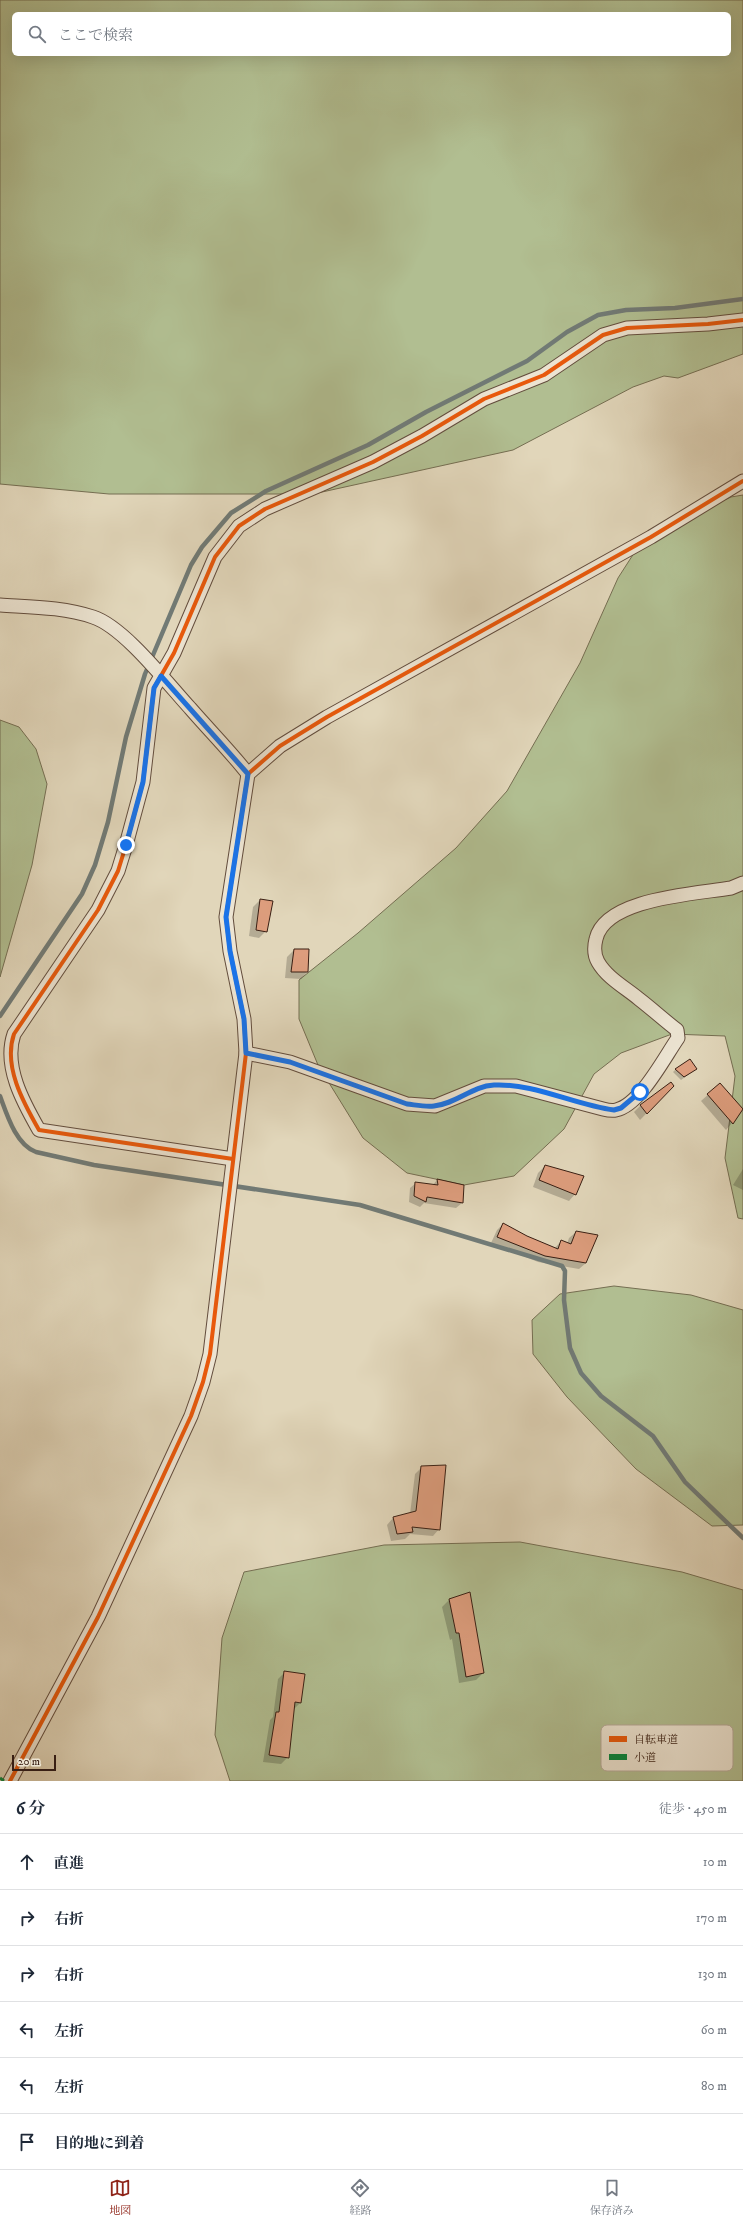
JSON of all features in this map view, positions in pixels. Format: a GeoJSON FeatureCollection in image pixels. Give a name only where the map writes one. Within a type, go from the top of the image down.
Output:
{"type":"FeatureCollection","features":[{"type":"Feature","properties":{"kind":"street"},"geometry":{"type":"LineString","coordinates":[[233,1159],[39,1130],[26,1108],[12,1067],[10,1047],[14,1034],[98,910],[118,871],[143,782],[154,688],[174,653],[215,557],[239,526],[265,509],[373,462],[422,436],[484,399],[544,375],[603,335],[627,328],[708,324],[743,320]]}},
{"type":"Feature","properties":{"kind":"street"},"geometry":{"type":"LineString","coordinates":[[10,1781],[98,1617],[191,1416],[204,1382],[210,1354],[246,1053],[244,1019],[230,951],[226,917],[248,774],[280,746],[327,717],[651,537],[743,481]]}},
{"type":"Feature","properties":{"kind":"street"},"geometry":{"type":"LineString","coordinates":[[0,605],[60,609],[94,617],[122,636],[161,676],[248,774]]}},
{"type":"Feature","properties":{"kind":"street"},"geometry":{"type":"LineString","coordinates":[[246,1053],[290,1062],[407,1104],[434,1106],[484,1086],[504,1085],[516,1086],[603,1109],[614,1110],[621,1108],[644,1088],[678,1038],[678,1034],[677,1030],[618,983],[598,962],[594,951],[598,931],[605,922],[626,908],[655,901],[732,888],[743,883]]}},
{"type":"Feature","properties":{"kind":"green space"},"geometry":{"type":"Polygon","coordinates":[[[0,0],[743,0],[743,354],[678,378],[664,376],[633,387],[513,450],[313,494],[109,494],[0,484],[0,0]]]}},
{"type":"Feature","properties":{"kind":"green space"},"geometry":{"type":"Polygon","coordinates":[[[743,495],[743,1219],[738,1218],[725,1158],[735,1076],[725,1036],[672,1034],[621,1053],[594,1074],[564,1129],[514,1176],[464,1185],[407,1173],[363,1138],[318,1065],[299,1019],[299,980],[358,933],[456,848],[507,791],[580,663],[618,578],[645,536],[731,497],[743,495]]]}},
{"type":"Feature","properties":{"kind":"green space"},"geometry":{"type":"Polygon","coordinates":[[[0,720],[19,727],[36,749],[47,784],[32,865],[0,977],[0,720]]]}},
{"type":"Feature","properties":{"kind":"green space"},"geometry":{"type":"Polygon","coordinates":[[[614,1286],[691,1295],[743,1310],[743,1525],[712,1526],[636,1469],[567,1397],[533,1354],[532,1320],[560,1294],[614,1286]]]}},
{"type":"Feature","properties":{"kind":"green space"},"geometry":{"type":"Polygon","coordinates":[[[520,1542],[682,1572],[743,1590],[743,1781],[230,1781],[215,1735],[222,1638],[244,1572],[384,1545],[520,1542]]]}},
{"type":"Feature","properties":{"kind":"building"},"geometry":{"type":"Polygon","coordinates":[[[260,899],[273,901],[267,932],[256,930],[260,899]]]}},
{"type":"Feature","properties":{"kind":"building"},"geometry":{"type":"Polygon","coordinates":[[[294,949],[309,949],[308,972],[291,972],[294,949]]]}},
{"type":"Feature","properties":{"kind":"building"},"geometry":{"type":"Polygon","coordinates":[[[690,1059],[697,1069],[684,1077],[675,1069],[690,1059]]]}},
{"type":"Feature","properties":{"kind":"building"},"geometry":{"type":"Polygon","coordinates":[[[671,1082],[674,1086],[647,1114],[640,1105],[671,1082]]]}},
{"type":"Feature","properties":{"kind":"building"},"geometry":{"type":"Polygon","coordinates":[[[720,1083],[743,1109],[733,1124],[707,1094],[720,1083]]]}},
{"type":"Feature","properties":{"kind":"building"},"geometry":{"type":"Polygon","coordinates":[[[545,1165],[584,1176],[576,1195],[539,1180],[545,1165]]]}},
{"type":"Feature","properties":{"kind":"building"},"geometry":{"type":"Polygon","coordinates":[[[437,1179],[464,1185],[463,1203],[427,1197],[426,1202],[414,1196],[415,1182],[438,1185],[437,1179]]]}},
{"type":"Feature","properties":{"kind":"building"},"geometry":{"type":"Polygon","coordinates":[[[503,1223],[527,1236],[558,1249],[561,1240],[571,1244],[576,1231],[598,1235],[586,1263],[545,1256],[497,1237],[503,1223]]]}},
{"type":"Feature","properties":{"kind":"building"},"geometry":{"type":"Polygon","coordinates":[[[446,1465],[440,1530],[412,1527],[413,1532],[397,1534],[393,1517],[416,1511],[421,1466],[446,1465]]]}},
{"type":"Feature","properties":{"kind":"building"},"geometry":{"type":"Polygon","coordinates":[[[470,1592],[484,1673],[466,1677],[459,1633],[456,1633],[449,1599],[470,1592]]]}},
{"type":"Feature","properties":{"kind":"building"},"geometry":{"type":"Polygon","coordinates":[[[284,1671],[305,1674],[301,1703],[295,1702],[289,1758],[269,1755],[276,1712],[279,1712],[284,1671]]]}},
{"type":"Feature","properties":{"kind":"waterway"},"geometry":{"type":"LineString","coordinates":[[0,1016],[82,894],[95,865],[108,822],[126,737],[145,674],[191,565],[202,547],[231,513],[266,491],[368,445],[426,412],[527,361],[567,332],[598,315],[626,310],[675,308],[743,299]]}},
{"type":"Feature","properties":{"kind":"waterway"},"geometry":{"type":"LineString","coordinates":[[0,1096],[9,1120],[18,1136],[23,1143],[36,1152],[94,1165],[360,1205],[562,1266],[565,1271],[564,1300],[570,1348],[581,1373],[601,1396],[653,1436],[685,1482],[743,1538]]}},
{"type":"Feature","properties":{"kind":"marked path"},"geometry":{"type":"LineString","coordinates":[[0,1778],[4,1781]]}},
{"type":"Feature","properties":{"kind":"cycle path"},"geometry":{"type":"LineString","coordinates":[[233,1159],[39,1130],[16,1084],[11,1059],[11,1046],[14,1034],[98,910],[118,871],[143,782],[154,688],[174,653],[215,557],[239,526],[265,509],[373,462],[422,436],[484,399],[544,375],[603,335],[627,328],[708,324],[743,320]]}},
{"type":"Feature","properties":{"kind":"cycle path"},"geometry":{"type":"LineString","coordinates":[[10,1781],[98,1617],[191,1416],[203,1382],[210,1354],[246,1053],[244,1019],[230,951],[226,917],[248,774],[280,746],[327,717],[651,537],[743,481]]}},
{"type":"Feature","properties":{"kind":"route"},"geometry":{"type":"LineString","coordinates":[[126,845],[143,782],[154,688],[161,676],[248,774],[239,819],[226,917],[226,929],[244,1019],[246,1053],[290,1062],[407,1104],[422,1106],[444,1104],[478,1088],[493,1085],[516,1086],[590,1106],[614,1110],[621,1108],[640,1092]]}}]}
